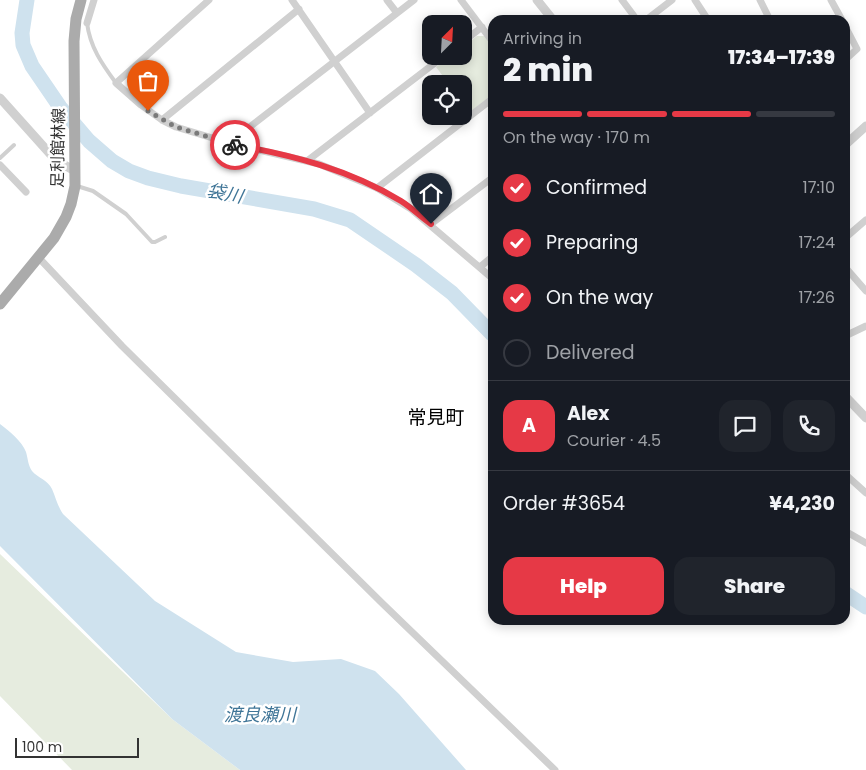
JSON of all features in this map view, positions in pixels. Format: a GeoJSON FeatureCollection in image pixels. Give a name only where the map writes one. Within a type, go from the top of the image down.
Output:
{"type":"FeatureCollection","features":[{"type":"Feature","properties":{"kind":"main road","name":"足利館林線"},"geometry":{"type":"LineString","coordinates":[[0,304],[36,262],[62,227],[71,204],[76,169],[74,41],[76,19],[81,0]]}},
{"type":"Feature","properties":{"kind":"street"},"geometry":{"type":"LineString","coordinates":[[87,23],[94,0]]}},
{"type":"Feature","properties":{"kind":"street"},"geometry":{"type":"LineString","coordinates":[[209,0],[116,82],[141,105],[162,120],[186,131],[319,164],[377,188],[403,202],[488,274]]}},
{"type":"Feature","properties":{"kind":"street"},"geometry":{"type":"LineString","coordinates":[[162,120],[303,0]]}},
{"type":"Feature","properties":{"kind":"street"},"geometry":{"type":"LineString","coordinates":[[387,0],[397,13]]}},
{"type":"Feature","properties":{"kind":"street"},"geometry":{"type":"LineString","coordinates":[[229,143],[414,0]]}},
{"type":"Feature","properties":{"kind":"street"},"geometry":{"type":"LineString","coordinates":[[461,0],[488,35]]}},
{"type":"Feature","properties":{"kind":"street"},"geometry":{"type":"LineString","coordinates":[[537,0],[549,15]]}},
{"type":"Feature","properties":{"kind":"street"},"geometry":{"type":"LineString","coordinates":[[622,0],[633,15]]}},
{"type":"Feature","properties":{"kind":"street"},"geometry":{"type":"LineString","coordinates":[[652,15],[672,0]]}},
{"type":"Feature","properties":{"kind":"street"},"geometry":{"type":"LineString","coordinates":[[694,0],[704,15]]}},
{"type":"Feature","properties":{"kind":"street"},"geometry":{"type":"LineString","coordinates":[[760,0],[768,15]]}},
{"type":"Feature","properties":{"kind":"street"},"geometry":{"type":"LineString","coordinates":[[831,0],[839,15]]}},
{"type":"Feature","properties":{"kind":"street"},"geometry":{"type":"LineString","coordinates":[[296,5],[370,113]]}},
{"type":"Feature","properties":{"kind":"street"},"geometry":{"type":"LineString","coordinates":[[472,35],[482,27]]}},
{"type":"Feature","properties":{"kind":"street"},"geometry":{"type":"LineString","coordinates":[[850,36],[857,49],[850,55]]}},
{"type":"Feature","properties":{"kind":"street"},"geometry":{"type":"LineString","coordinates":[[307,161],[432,65]]}},
{"type":"Feature","properties":{"kind":"street"},"geometry":{"type":"LineString","coordinates":[[0,98],[52,156],[59,162],[76,169]]}},
{"type":"Feature","properties":{"kind":"street"},"geometry":{"type":"LineString","coordinates":[[377,188],[488,102]]}},
{"type":"Feature","properties":{"kind":"street"},"geometry":{"type":"LineString","coordinates":[[850,140],[866,126]]}},
{"type":"Feature","properties":{"kind":"street"},"geometry":{"type":"LineString","coordinates":[[0,165],[26,192]]}},
{"type":"Feature","properties":{"kind":"street"},"geometry":{"type":"LineString","coordinates":[[431,224],[488,181]]}},
{"type":"Feature","properties":{"kind":"street"},"geometry":{"type":"LineString","coordinates":[[850,234],[866,220]]}},
{"type":"Feature","properties":{"kind":"street"},"geometry":{"type":"LineString","coordinates":[[480,267],[488,261]]}},
{"type":"Feature","properties":{"kind":"street"},"geometry":{"type":"LineString","coordinates":[[36,262],[383,604],[555,770]]}},
{"type":"Feature","properties":{"kind":"street"},"geometry":{"type":"LineString","coordinates":[[850,273],[866,291]]}},
{"type":"Feature","properties":{"kind":"street"},"geometry":{"type":"LineString","coordinates":[[850,334],[866,326]]}},
{"type":"Feature","properties":{"kind":"street"},"geometry":{"type":"LineString","coordinates":[[850,401],[866,418]]}},
{"type":"Feature","properties":{"kind":"street"},"geometry":{"type":"LineString","coordinates":[[850,479],[866,493]]}},
{"type":"Feature","properties":{"kind":"street"},"geometry":{"type":"LineString","coordinates":[[850,534],[866,543]]}},
{"type":"Feature","properties":{"kind":"lane"},"geometry":{"type":"LineString","coordinates":[[87,23],[92,46],[116,82]]}},
{"type":"Feature","properties":{"kind":"lane"},"geometry":{"type":"LineString","coordinates":[[0,158],[14,145]]}},
{"type":"Feature","properties":{"kind":"lane"},"geometry":{"type":"LineString","coordinates":[[75,186],[93,191],[126,214],[152,242],[165,237]]}},
{"type":"Feature","properties":{"kind":"shaded area"},"geometry":{"type":"Polygon","coordinates":[[[477,36],[485,36],[488,40],[488,98],[472,110],[472,75],[442,75],[436,67],[439,65],[472,65],[472,40],[477,36]]]}},
{"type":"Feature","properties":{"kind":"shaded area"},"geometry":{"type":"Polygon","coordinates":[[[0,554],[172,719],[240,770],[72,770],[0,696],[0,554]]]}},
{"type":"Feature","properties":{"kind":"water","name":"渡良瀬川"},"geometry":{"type":"Polygon","coordinates":[[[0,424],[22,444],[32,471],[50,486],[63,514],[155,601],[236,652],[293,662],[341,659],[375,671],[399,694],[466,770],[240,770],[172,719],[0,546],[0,424]]]}},
{"type":"Feature","properties":{"kind":"waterway","name":"袋川"},"geometry":{"type":"LineString","coordinates":[[27,0],[22,33],[23,45],[32,66],[60,107],[89,141],[112,161],[129,171],[148,178],[181,186],[314,209],[350,220],[416,265],[452,293],[488,330]]}},
{"type":"Feature","properties":{"kind":"waterway","name":"袋川"},"geometry":{"type":"LineString","coordinates":[[850,596],[866,607]]}},
{"type":"Feature","properties":{"kind":"way so far"},"geometry":{"type":"LineString","coordinates":[[148,111],[176,127],[235,145]]}},
{"type":"Feature","properties":{"kind":"district","name":"常見町"},"geometry":{"type":"Point","coordinates":[436,417]}},
{"type":"Feature","properties":{"kind":"route"},"geometry":{"type":"LineString","coordinates":[[235,145],[319,164],[377,188],[403,202],[431,224]]}}]}
